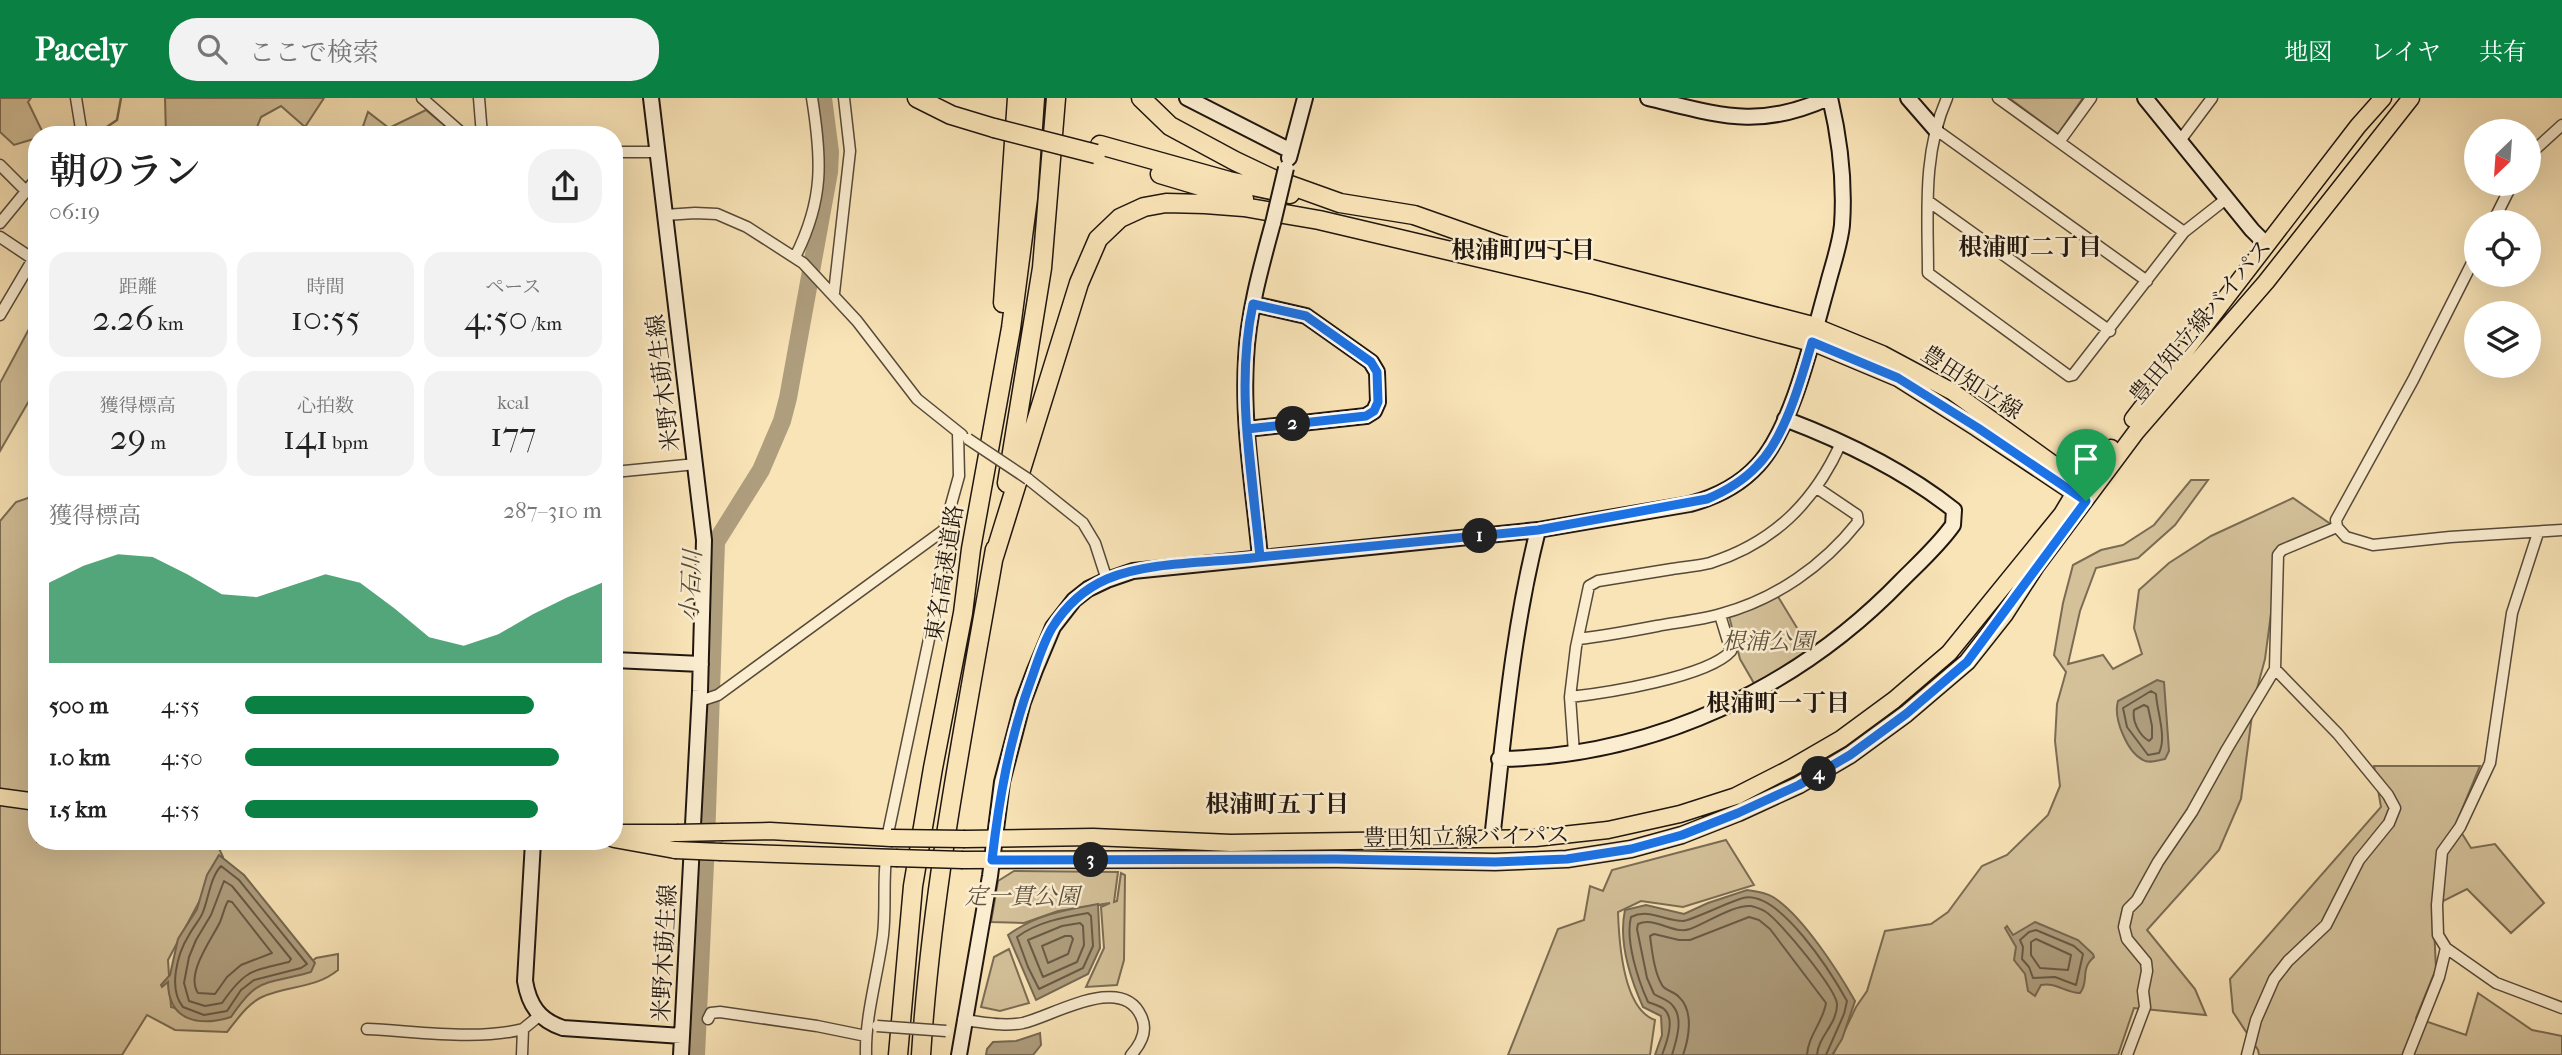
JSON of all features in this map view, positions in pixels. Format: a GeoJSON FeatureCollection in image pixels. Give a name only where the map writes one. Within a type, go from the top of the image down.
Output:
{"type":"FeatureCollection","features":[{"type":"Feature","properties":{"kind":"highway"},"geometry":{"type":"LineString","coordinates":[[918,98],[951,115],[1229,181],[1414,215],[1499,245],[1814,335]]}},
{"type":"Feature","properties":{"kind":"highway"},"geometry":{"type":"LineString","coordinates":[[935,98],[995,124]]}},
{"type":"Feature","properties":{"kind":"highway"},"geometry":{"type":"LineString","coordinates":[[971,549],[1001,327],[1017,98]]}},
{"type":"Feature","properties":{"kind":"highway","name":"東名高速道路"},"geometry":{"type":"LineString","coordinates":[[898,1055],[913,886],[964,613],[971,549],[1011,328],[1028,198],[1035,98]]}},
{"type":"Feature","properties":{"kind":"highway","name":"東名高速道路"},"geometry":{"type":"LineString","coordinates":[[921,1055],[925,989],[938,892],[1042,268],[1056,98]]}},
{"type":"Feature","properties":{"kind":"highway"},"geometry":{"type":"LineString","coordinates":[[1141,98],[1170,126],[1235,162],[1340,203]]}},
{"type":"Feature","properties":{"kind":"highway"},"geometry":{"type":"LineString","coordinates":[[1098,150],[1294,215]]}},
{"type":"Feature","properties":{"kind":"highway"},"geometry":{"type":"LineString","coordinates":[[993,560],[1079,283],[1098,239],[1120,218],[1144,207],[1166,203],[1244,207],[1294,215],[1814,335]]}},
{"type":"Feature","properties":{"kind":"main road","name":"豊田知立線バイパス"},"geometry":{"type":"LineString","coordinates":[[992,860],[1336,859],[1492,862],[1567,859],[1631,849],[1682,835],[1799,785],[1850,755],[1906,714],[1967,662],[2084,493],[2267,245],[2383,98]]}},
{"type":"Feature","properties":{"kind":"main road","name":"豊田知立線バイパス"},"geometry":{"type":"LineString","coordinates":[[889,838],[1093,837],[1231,842],[1556,836],[1608,830],[1680,814],[1736,796],[1841,738],[1873,716],[1949,653],[2062,514],[2084,493],[2266,282],[2411,98]]}},
{"type":"Feature","properties":{"kind":"main road","name":"豊田知立線"},"geometry":{"type":"LineString","coordinates":[[1814,335],[1882,354],[1953,392],[2084,493]]}},
{"type":"Feature","properties":{"kind":"main road"},"geometry":{"type":"LineString","coordinates":[[0,797],[28,801]]}},
{"type":"Feature","properties":{"kind":"main road"},"geometry":{"type":"LineString","coordinates":[[623,833],[770,831],[889,838]]}},
{"type":"Feature","properties":{"kind":"main road"},"geometry":{"type":"LineString","coordinates":[[623,841],[676,850],[992,860]]}},
{"type":"Feature","properties":{"kind":"street"},"geometry":{"type":"LineString","coordinates":[[76,98],[81,126]]}},
{"type":"Feature","properties":{"kind":"street"},"geometry":{"type":"LineString","coordinates":[[422,98],[454,126]]}},
{"type":"Feature","properties":{"kind":"street"},"geometry":{"type":"LineString","coordinates":[[479,98],[481,126]]}},
{"type":"Feature","properties":{"kind":"street","name":"米野木莇生線"},"geometry":{"type":"LineString","coordinates":[[650,98],[704,540],[702,701],[681,1055]]}},
{"type":"Feature","properties":{"kind":"street"},"geometry":{"type":"LineString","coordinates":[[799,260],[812,221],[820,173],[819,141],[812,98]]}},
{"type":"Feature","properties":{"kind":"street"},"geometry":{"type":"LineString","coordinates":[[834,293],[850,151],[844,98]]}},
{"type":"Feature","properties":{"kind":"street"},"geometry":{"type":"LineString","coordinates":[[1187,98],[1291,151]]}},
{"type":"Feature","properties":{"kind":"street"},"geometry":{"type":"LineString","coordinates":[[1260,557],[1247,429],[1246,357],[1253,304],[1305,98]]}},
{"type":"Feature","properties":{"kind":"street"},"geometry":{"type":"LineString","coordinates":[[959,1055],[957,1028],[992,860],[1002,782],[1011,743],[1046,639],[1074,600],[1088,589],[1107,579],[1133,571],[1538,530],[1707,499],[1731,488],[1757,466],[1769,450],[1785,419],[1814,335],[1842,227],[1843,176],[1838,130],[1829,98],[1804,109],[1777,116],[1747,118],[1728,117],[1648,98]]}},
{"type":"Feature","properties":{"kind":"street"},"geometry":{"type":"LineString","coordinates":[[1908,98],[1935,129],[2147,281]]}},
{"type":"Feature","properties":{"kind":"street"},"geometry":{"type":"LineString","coordinates":[[1947,98],[1935,129],[1929,160],[1928,273],[2065,374],[2073,375],[2110,331],[2184,232],[2226,199]]}},
{"type":"Feature","properties":{"kind":"street"},"geometry":{"type":"LineString","coordinates":[[1998,98],[2184,232]]}},
{"type":"Feature","properties":{"kind":"street"},"geometry":{"type":"LineString","coordinates":[[2059,142],[2091,98]]}},
{"type":"Feature","properties":{"kind":"street"},"geometry":{"type":"LineString","coordinates":[[2144,98],[2267,245]]}},
{"type":"Feature","properties":{"kind":"street"},"geometry":{"type":"LineString","coordinates":[[2179,142],[2212,98]]}},
{"type":"Feature","properties":{"kind":"street"},"geometry":{"type":"LineString","coordinates":[[2541,144],[2562,125]]}},
{"type":"Feature","properties":{"kind":"street"},"geometry":{"type":"LineString","coordinates":[[623,152],[657,152]]}},
{"type":"Feature","properties":{"kind":"street"},"geometry":{"type":"LineString","coordinates":[[0,165],[26,191]]}},
{"type":"Feature","properties":{"kind":"street"},"geometry":{"type":"LineString","coordinates":[[0,223],[28,189]]}},
{"type":"Feature","properties":{"kind":"street"},"geometry":{"type":"LineString","coordinates":[[1928,201],[2110,331]]}},
{"type":"Feature","properties":{"kind":"street"},"geometry":{"type":"LineString","coordinates":[[666,215],[717,214],[747,227],[799,260],[834,293],[916,399],[958,433],[1028,479],[1083,523],[1095,543],[1107,579]]}},
{"type":"Feature","properties":{"kind":"street"},"geometry":{"type":"LineString","coordinates":[[0,237],[28,256]]}},
{"type":"Feature","properties":{"kind":"street"},"geometry":{"type":"LineString","coordinates":[[0,315],[28,267]]}},
{"type":"Feature","properties":{"kind":"street"},"geometry":{"type":"LineString","coordinates":[[2464,279],[2413,380],[2336,520],[2337,527],[2347,537],[2373,545],[2562,530]]}},
{"type":"Feature","properties":{"kind":"street"},"geometry":{"type":"LineString","coordinates":[[1247,429],[1366,416],[1374,411],[1378,402],[1377,372],[1363,356],[1306,316],[1253,304]]}},
{"type":"Feature","properties":{"kind":"street"},"geometry":{"type":"LineString","coordinates":[[1499,759],[1574,753],[1619,744],[1692,722],[1777,681],[1847,632],[1888,596],[1948,532],[1955,515],[1954,510],[1943,502],[1841,443],[1785,419]]}},
{"type":"Feature","properties":{"kind":"street"},"geometry":{"type":"LineString","coordinates":[[889,838],[940,587],[944,530],[959,475],[958,433]]}},
{"type":"Feature","properties":{"kind":"street"},"geometry":{"type":"LineString","coordinates":[[1574,753],[1570,697],[1587,590],[1591,584],[1708,564],[1746,548],[1783,525],[1817,488],[1841,443]]}},
{"type":"Feature","properties":{"kind":"street"},"geometry":{"type":"LineString","coordinates":[[623,471],[696,464]]}},
{"type":"Feature","properties":{"kind":"street"},"geometry":{"type":"LineString","coordinates":[[1578,639],[1720,615],[1767,597],[1805,574],[1830,553],[1858,522],[1857,515],[1817,488]]}},
{"type":"Feature","properties":{"kind":"street"},"geometry":{"type":"LineString","coordinates":[[2127,1055],[2145,1007],[2143,991],[2147,971],[2146,962],[2127,939],[2123,927],[2128,909],[2137,900],[2158,862],[2178,835],[2275,669],[2276,559],[2282,550],[2337,527]]}},
{"type":"Feature","properties":{"kind":"street"},"geometry":{"type":"LineString","coordinates":[[702,701],[718,695],[944,530]]}},
{"type":"Feature","properties":{"kind":"street"},"geometry":{"type":"LineString","coordinates":[[1492,862],[1499,759],[1518,620],[1538,530]]}},
{"type":"Feature","properties":{"kind":"street"},"geometry":{"type":"LineString","coordinates":[[2538,533],[2512,613],[2490,763],[2460,827],[2442,852],[2437,905],[2438,935],[2446,948],[2496,983],[2562,1008]]}},
{"type":"Feature","properties":{"kind":"street"},"geometry":{"type":"LineString","coordinates":[[1570,697],[1649,684],[1720,661],[1731,651],[1720,615]]}},
{"type":"Feature","properties":{"kind":"street"},"geometry":{"type":"LineString","coordinates":[[623,660],[701,664]]}},
{"type":"Feature","properties":{"kind":"street"},"geometry":{"type":"LineString","coordinates":[[2247,1055],[2256,1020],[2274,979],[2288,961],[2326,925],[2359,860],[2389,823],[2395,808],[2388,795],[2337,734],[2275,669]]}},
{"type":"Feature","properties":{"kind":"street"},"geometry":{"type":"LineString","coordinates":[[367,1029],[498,1034],[523,1029],[539,1016],[528,998],[525,981],[533,850]]}},
{"type":"Feature","properties":{"kind":"street"},"geometry":{"type":"LineString","coordinates":[[866,1055],[866,1036],[873,1025],[883,931],[883,888],[891,858]]}},
{"type":"Feature","properties":{"kind":"street"},"geometry":{"type":"LineString","coordinates":[[2408,1055],[2439,977],[2446,948]]}},
{"type":"Feature","properties":{"kind":"street"},"geometry":{"type":"LineString","coordinates":[[873,1025],[957,1028],[1023,1023],[1095,999],[1119,997],[1131,1003],[1143,1019],[1142,1038],[1131,1055]]}},
{"type":"Feature","properties":{"kind":"street"},"geometry":{"type":"LineString","coordinates":[[708,1019],[711,1013],[719,1012],[866,1036]]}},
{"type":"Feature","properties":{"kind":"street","name":"米野木莇生線"},"geometry":{"type":"LineString","coordinates":[[539,1016],[563,1028],[682,1036]]}},
{"type":"Feature","properties":{"kind":"street"},"geometry":{"type":"LineString","coordinates":[[522,1055],[523,1029]]}},
{"type":"Feature","properties":{"kind":"green space"},"geometry":{"type":"Polygon","coordinates":[[[0,98],[31,98],[28,102],[40,126],[28,126],[28,141],[14,145],[0,132],[0,98]]]}},
{"type":"Feature","properties":{"kind":"green space"},"geometry":{"type":"Polygon","coordinates":[[[165,98],[324,98],[306,126],[281,106],[261,117],[258,126],[166,126],[165,98]]]}},
{"type":"Feature","properties":{"kind":"green space"},"geometry":{"type":"Polygon","coordinates":[[[2009,98],[2083,98],[2058,134],[2009,98]]]}},
{"type":"Feature","properties":{"kind":"green space"},"geometry":{"type":"Polygon","coordinates":[[[426,110],[445,126],[393,126],[426,110]]]}},
{"type":"Feature","properties":{"kind":"green space"},"geometry":{"type":"Polygon","coordinates":[[[368,112],[386,126],[363,126],[368,112]]]}},
{"type":"Feature","properties":{"kind":"green space"},"geometry":{"type":"Polygon","coordinates":[[[28,331],[28,403],[0,451],[0,383],[28,331]]]}},
{"type":"Feature","properties":{"kind":"green space"},"geometry":{"type":"Polygon","coordinates":[[[2191,480],[2208,480],[2175,525],[2138,558],[2096,568],[2080,611],[2068,664],[2103,655],[2113,669],[2142,654],[2134,628],[2139,590],[2169,563],[2211,536],[2293,498],[2332,525],[2280,546],[2265,659],[2254,700],[2241,799],[2219,850],[2147,930],[2195,989],[2206,1015],[2134,1008],[2118,1055],[1833,1055],[1856,1007],[1867,991],[1885,931],[1931,924],[1948,912],[1982,866],[2007,855],[2048,815],[2060,786],[2055,741],[2057,704],[2066,672],[2054,655],[2073,565],[2101,550],[2123,545],[2154,525],[2191,480]]]}},
{"type":"Feature","properties":{"kind":"green space"},"geometry":{"type":"Polygon","coordinates":[[[28,498],[28,850],[220,850],[223,857],[168,960],[171,1007],[200,1015],[279,970],[304,968],[316,958],[338,954],[338,970],[320,981],[262,997],[247,1008],[227,1032],[175,1030],[147,1015],[122,1055],[0,1055],[0,521],[16,502],[28,498]]]}},
{"type":"Feature","properties":{"kind":"green space","name":"根浦公園"},"geometry":{"type":"Polygon","coordinates":[[[1777,595],[1811,651],[1755,685],[1740,659],[1729,616],[1757,607],[1777,595]]]}},
{"type":"Feature","properties":{"kind":"green space"},"geometry":{"type":"Polygon","coordinates":[[[2374,766],[2480,766],[2456,824],[2471,848],[2495,844],[2544,903],[2511,933],[2467,889],[2433,906],[2436,969],[2416,1018],[2466,1035],[2478,993],[2532,1030],[2562,1036],[2562,1055],[2259,1055],[2233,1012],[2230,979],[2381,807],[2374,766]]]}},
{"type":"Feature","properties":{"kind":"green space"},"geometry":{"type":"Polygon","coordinates":[[[1726,840],[1754,885],[1683,907],[1641,901],[1618,912],[1622,956],[1629,989],[1644,1013],[1655,1020],[1650,1055],[1508,1055],[1558,929],[1584,920],[1590,886],[1603,891],[1612,870],[1726,840]]]}},
{"type":"Feature","properties":{"kind":"green space","name":"定一貫公園"},"geometry":{"type":"Polygon","coordinates":[[[1014,871],[1118,872],[1114,902],[1117,901],[1121,873],[1125,875],[1124,960],[1117,985],[1086,987],[1104,948],[1101,907],[1110,903],[1058,911],[1024,923],[991,922],[998,881],[1014,871]]]}},
{"type":"Feature","properties":{"kind":"green space"},"geometry":{"type":"Polygon","coordinates":[[[1009,949],[1029,1003],[1000,1011],[981,1007],[994,957],[1009,949]]]}},
{"type":"Feature","properties":{"kind":"water"},"geometry":{"type":"Polygon","coordinates":[[[2157,680],[2164,682],[2169,751],[2165,759],[2148,762],[2137,756],[2127,742],[2119,725],[2117,708],[2118,701],[2157,680]]]}},
{"type":"Feature","properties":{"kind":"water"},"geometry":{"type":"Polygon","coordinates":[[[219,855],[244,875],[315,963],[311,972],[261,985],[247,996],[231,1017],[197,1021],[179,1013],[173,1005],[168,982],[162,987],[161,985],[170,975],[178,939],[197,909],[207,875],[219,855]]]}},
{"type":"Feature","properties":{"kind":"water"},"geometry":{"type":"Polygon","coordinates":[[[1747,890],[1767,894],[1784,905],[1818,944],[1839,975],[1855,1001],[1842,1039],[1832,1055],[1655,1055],[1662,1035],[1661,1016],[1643,1007],[1634,984],[1624,947],[1625,910],[1646,905],[1684,914],[1747,890]]]}},
{"type":"Feature","properties":{"kind":"water"},"geometry":{"type":"Polygon","coordinates":[[[1098,904],[1100,948],[1088,974],[1036,1000],[1008,935],[1040,918],[1098,904]]]}},
{"type":"Feature","properties":{"kind":"water"},"geometry":{"type":"Polygon","coordinates":[[[2035,922],[2078,940],[2093,954],[2080,993],[2047,984],[2041,985],[2035,996],[2028,991],[2025,974],[2014,960],[2016,947],[2005,928],[2007,926],[2013,935],[2035,922]]]}},
{"type":"Feature","properties":{"kind":"water"},"geometry":{"type":"Polygon","coordinates":[[[1040,1033],[1041,1045],[1033,1055],[986,1055],[993,1042],[1016,1041],[1040,1033]]]}},
{"type":"Feature","properties":{"kind":"waterway"},"geometry":{"type":"LineString","coordinates":[[108,126],[117,120],[121,98]]}},
{"type":"Feature","properties":{"kind":"waterway","name":"小石川"},"geometry":{"type":"LineString","coordinates":[[696,1055],[716,542],[761,470],[782,421],[788,398],[829,172],[830,152],[823,98]]}},
{"type":"Feature","properties":{"kind":"district","name":"根浦町二丁目"},"geometry":{"type":"Point","coordinates":[2030,247]}},
{"type":"Feature","properties":{"kind":"district","name":"根浦町四丁目"},"geometry":{"type":"Point","coordinates":[1523,250]}},
{"type":"Feature","properties":{"kind":"district","name":"根浦町一丁目"},"geometry":{"type":"Point","coordinates":[1778,703]}},
{"type":"Feature","properties":{"kind":"district","name":"根浦町五丁目"},"geometry":{"type":"Point","coordinates":[1277,804]}},
{"type":"Feature","properties":{"kind":"route"},"geometry":{"type":"LineString","coordinates":[[2086,501],[1898,378],[1812,342],[1785,419],[1765,456],[1731,488],[1707,499],[1538,530],[1260,557],[1247,429],[1245,401],[1246,357],[1253,304],[1306,316],[1371,362],[1377,372],[1376,408],[1366,416],[1247,429],[1255,503],[1260,557],[1133,571],[1107,579],[1088,589],[1066,609],[1046,639],[1023,702],[1002,782],[992,860],[1336,859],[1495,862],[1567,859],[1631,849],[1682,835],[1799,785],[1850,755],[1906,714],[1967,662],[2086,501]]}}]}
